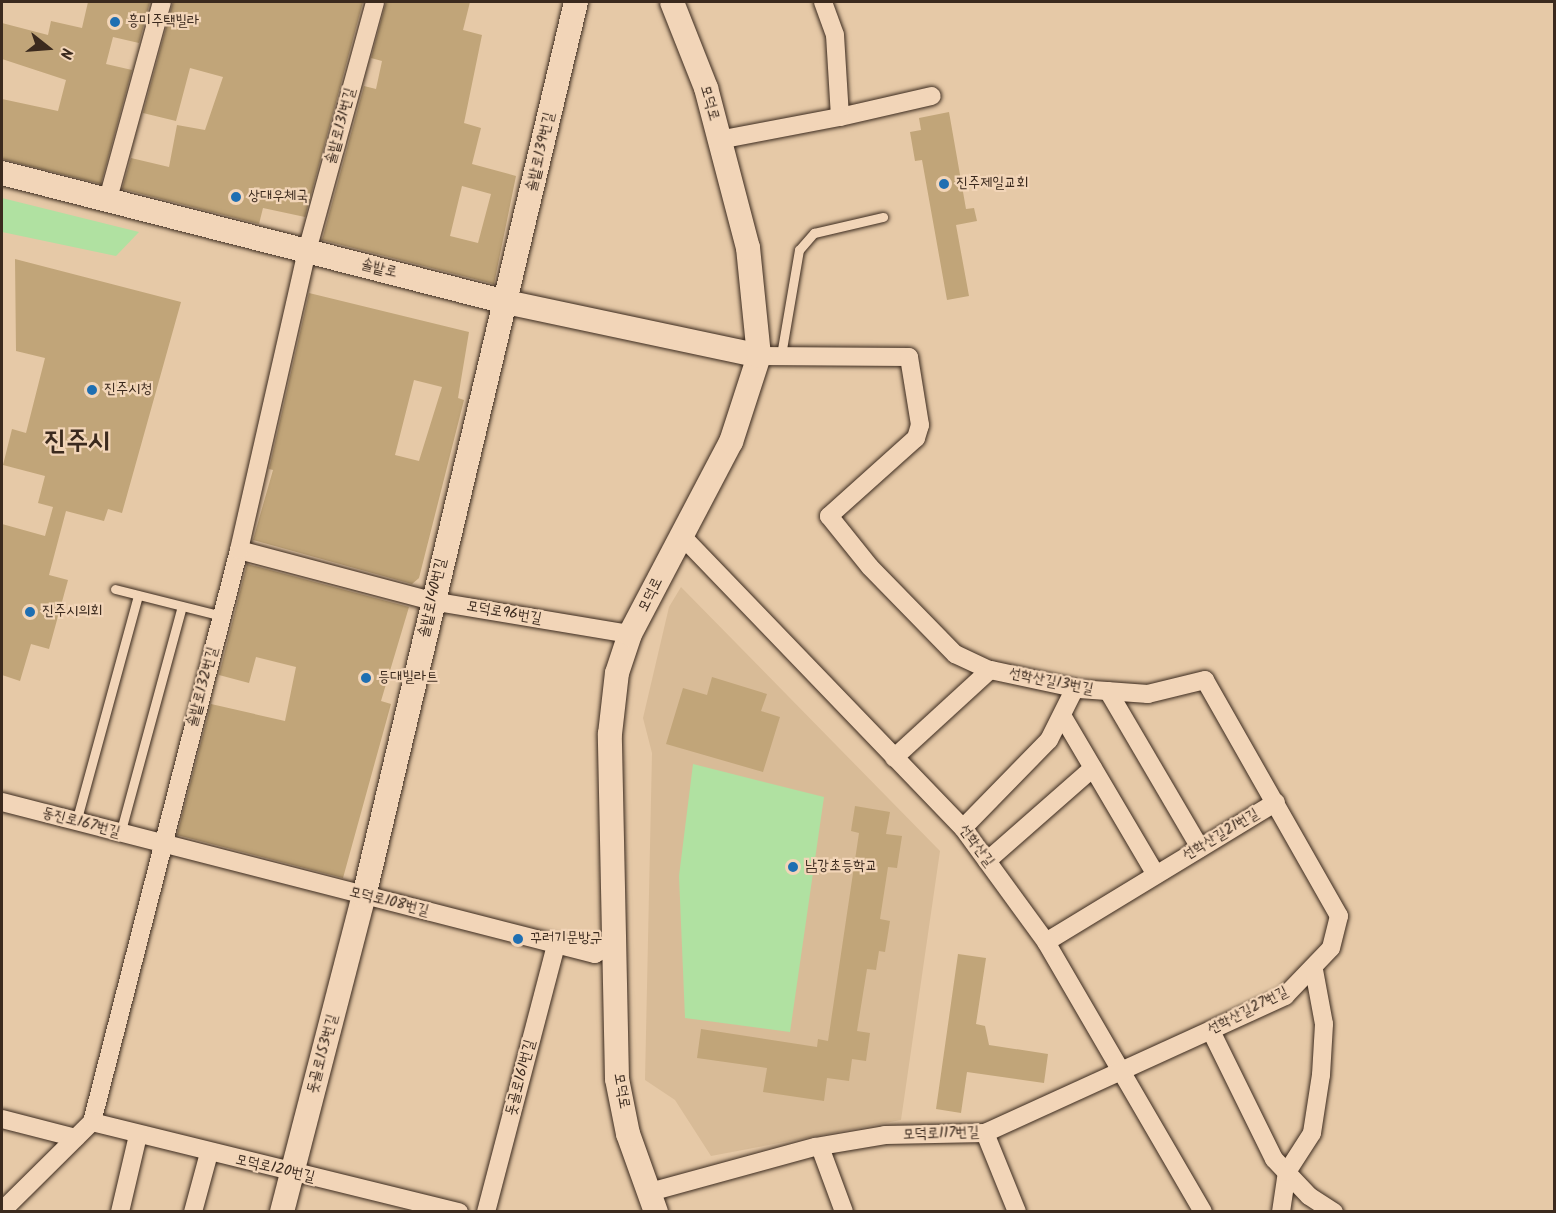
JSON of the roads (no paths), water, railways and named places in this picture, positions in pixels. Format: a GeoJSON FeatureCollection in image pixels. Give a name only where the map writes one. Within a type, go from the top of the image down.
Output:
{"type":"FeatureCollection","features":[{"type":"Feature","properties":{"kind":"street"},"geometry":{"type":"LineString","coordinates":[[108,199],[162,2]]}},
{"type":"Feature","properties":{"kind":"street","name":"솔밭로131번길"},"geometry":{"type":"LineString","coordinates":[[307,251],[375,2]]}},
{"type":"Feature","properties":{"kind":"street","name":"솔밭로139번길"},"geometry":{"type":"LineString","coordinates":[[506,302],[576,2]]}},
{"type":"Feature","properties":{"kind":"street","name":"모덕로"},"geometry":{"type":"LineString","coordinates":[[653,1202],[628,1134],[618,1079],[610,734],[617,673],[630,634],[680,534],[731,442],[770,356],[748,248],[706,88],[672,2]]}},
{"type":"Feature","properties":{"kind":"street"},"geometry":{"type":"LineString","coordinates":[[823,2],[835,35],[840,117]]}},
{"type":"Feature","properties":{"kind":"street"},"geometry":{"type":"LineString","coordinates":[[719,140],[840,117],[932,96]]}},
{"type":"Feature","properties":{"kind":"street","name":"솔밭로"},"geometry":{"type":"LineString","coordinates":[[2,173],[506,302],[770,356]]}},
{"type":"Feature","properties":{"kind":"street","name":"솔밭로132번길"},"geometry":{"type":"LineString","coordinates":[[92,1122],[161,845],[239,550],[307,251]]}},
{"type":"Feature","properties":{"kind":"street","name":"솔밭로140번길"},"geometry":{"type":"LineString","coordinates":[[364,896],[432,601],[506,302]]}},
{"type":"Feature","properties":{"kind":"street"},"geometry":{"type":"LineString","coordinates":[[770,356],[909,357],[920,425],[916,438],[829,516],[870,567],[955,654],[990,670]]}},
{"type":"Feature","properties":{"kind":"street","name":"선학산길"},"geometry":{"type":"LineString","coordinates":[[680,534],[963,828],[1046,942],[1203,1212]]}},
{"type":"Feature","properties":{"kind":"street","name":"모덕로96번길"},"geometry":{"type":"LineString","coordinates":[[239,550],[432,601],[630,634]]}},
{"type":"Feature","properties":{"kind":"street","name":"선학산길13번길"},"geometry":{"type":"LineString","coordinates":[[894,758],[990,670],[1075,688],[1148,694],[1205,680]]}},
{"type":"Feature","properties":{"kind":"street","name":"선학산길21번길"},"geometry":{"type":"LineString","coordinates":[[1046,942],[1276,802],[1205,680]]}},
{"type":"Feature","properties":{"kind":"street"},"geometry":{"type":"LineString","coordinates":[[963,828],[1049,740],[1064,717],[1075,688]]}},
{"type":"Feature","properties":{"kind":"street"},"geometry":{"type":"LineString","coordinates":[[1108,691],[1200,848]]}},
{"type":"Feature","properties":{"kind":"street"},"geometry":{"type":"LineString","coordinates":[[1064,717],[1156,875]]}},
{"type":"Feature","properties":{"kind":"street"},"geometry":{"type":"LineString","coordinates":[[987,861],[1093,768]]}},
{"type":"Feature","properties":{"kind":"street","name":"동진로167번길"},"geometry":{"type":"LineString","coordinates":[[2,802],[161,845]]}},
{"type":"Feature","properties":{"kind":"street","name":"선학산길27번길"},"geometry":{"type":"LineString","coordinates":[[1123,1072],[1285,996],[1314,970],[1331,948],[1339,916],[1276,802]]}},
{"type":"Feature","properties":{"kind":"street","name":"모덕로108번길"},"geometry":{"type":"LineString","coordinates":[[161,845],[595,954],[615,943]]}},
{"type":"Feature","properties":{"kind":"street","name":"돗골로153번길"},"geometry":{"type":"LineString","coordinates":[[282,1212],[364,896]]}},
{"type":"Feature","properties":{"kind":"street","name":"돗골로161번길"},"geometry":{"type":"LineString","coordinates":[[486,1212],[556,945]]}},
{"type":"Feature","properties":{"kind":"street"},"geometry":{"type":"LineString","coordinates":[[1281,1212],[1287,1172],[1312,1133],[1321,1075],[1324,1024],[1314,970]]}},
{"type":"Feature","properties":{"kind":"street"},"geometry":{"type":"LineString","coordinates":[[1211,1031],[1274,1159],[1334,1212]]}},
{"type":"Feature","properties":{"kind":"street","name":"모덕로117번길"},"geometry":{"type":"LineString","coordinates":[[653,1202],[820,1147],[885,1135],[985,1133],[1123,1072]]}},
{"type":"Feature","properties":{"kind":"street"},"geometry":{"type":"LineString","coordinates":[[2,1119],[76,1138]]}},
{"type":"Feature","properties":{"kind":"street"},"geometry":{"type":"LineString","coordinates":[[2,1211],[92,1122]]}},
{"type":"Feature","properties":{"kind":"street","name":"모덕로120번길"},"geometry":{"type":"LineString","coordinates":[[92,1122],[209,1153],[459,1212]]}},
{"type":"Feature","properties":{"kind":"street"},"geometry":{"type":"LineString","coordinates":[[985,1133],[1017,1212]]}},
{"type":"Feature","properties":{"kind":"street"},"geometry":{"type":"LineString","coordinates":[[120,1212],[138,1135]]}},
{"type":"Feature","properties":{"kind":"street"},"geometry":{"type":"LineString","coordinates":[[820,1147],[844,1212]]}},
{"type":"Feature","properties":{"kind":"street"},"geometry":{"type":"LineString","coordinates":[[194,1212],[209,1153]]}},
{"type":"Feature","properties":{"kind":"lane"},"geometry":{"type":"LineString","coordinates":[[770,356],[799,250],[814,233],[883,217]]}},
{"type":"Feature","properties":{"kind":"lane"},"geometry":{"type":"LineString","coordinates":[[115,590],[222,616]]}},
{"type":"Feature","properties":{"kind":"lane"},"geometry":{"type":"LineString","coordinates":[[76,822],[138,595]]}},
{"type":"Feature","properties":{"kind":"lane"},"geometry":{"type":"LineString","coordinates":[[120,834],[182,606]]}},
{"type":"Feature","properties":{"kind":"place","name":"흥미주택빌라"},"geometry":{"type":"Point","coordinates":[115,22]}},
{"type":"Feature","properties":{"kind":"place","name":"진주제일교회"},"geometry":{"type":"Point","coordinates":[944,184]}},
{"type":"Feature","properties":{"kind":"place","name":"상대우체국"},"geometry":{"type":"Point","coordinates":[236,197]}},
{"type":"Feature","properties":{"kind":"place","name":"진주시청"},"geometry":{"type":"Point","coordinates":[92,390]}},
{"type":"Feature","properties":{"kind":"place","name":"진주시의회"},"geometry":{"type":"Point","coordinates":[30,612]}},
{"type":"Feature","properties":{"kind":"place","name":"등대빌라트"},"geometry":{"type":"Point","coordinates":[366,678]}},
{"type":"Feature","properties":{"kind":"place","name":"남강초등학교"},"geometry":{"type":"Point","coordinates":[793,867]}},
{"type":"Feature","properties":{"kind":"place","name":"꾸러기문방구"},"geometry":{"type":"Point","coordinates":[518,939]}},
{"type":"Feature","properties":{"kind":"district","name":"진주시"},"geometry":{"type":"Point","coordinates":[77,442]}}]}
